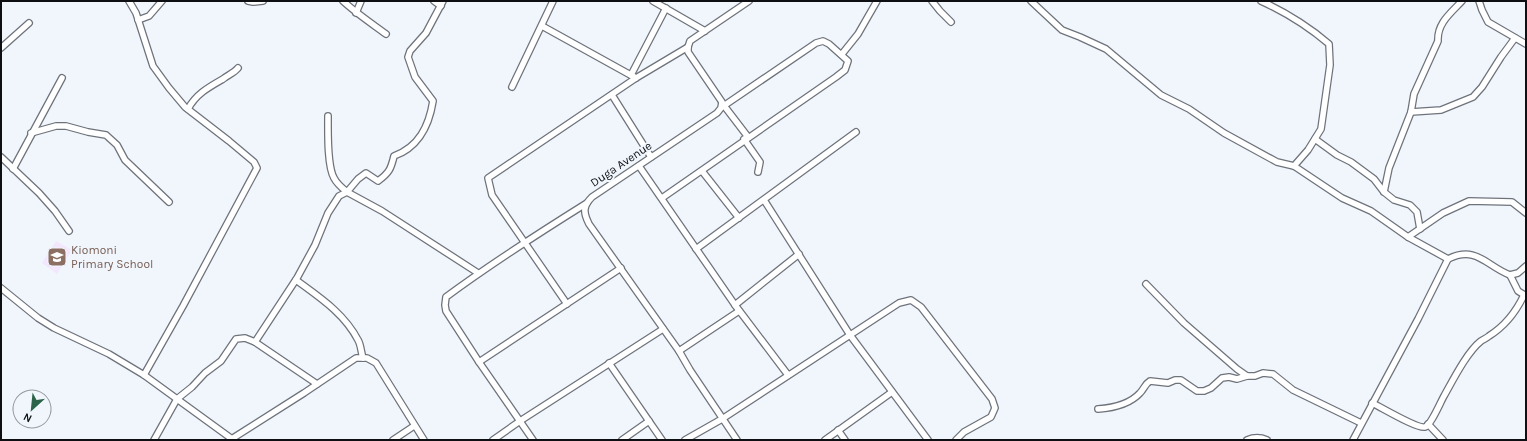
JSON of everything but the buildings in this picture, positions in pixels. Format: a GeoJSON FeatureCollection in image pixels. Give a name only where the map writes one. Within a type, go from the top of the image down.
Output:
{"type":"FeatureCollection","features":[{"type":"Feature","properties":{"kind":"street"},"geometry":{"type":"LineString","coordinates":[[129,1],[136,13],[153,66],[169,88],[188,109],[254,162],[257,168],[144,375]]}},
{"type":"Feature","properties":{"kind":"street"},"geometry":{"type":"LineString","coordinates":[[138,20],[149,16],[162,1]]}},
{"type":"Feature","properties":{"kind":"street"},"geometry":{"type":"LineString","coordinates":[[248,1],[263,1]]}},
{"type":"Feature","properties":{"kind":"street"},"geometry":{"type":"LineString","coordinates":[[343,1],[356,13],[386,34]]}},
{"type":"Feature","properties":{"kind":"street"},"geometry":{"type":"LineString","coordinates":[[356,13],[361,1]]}},
{"type":"Feature","properties":{"kind":"street"},"geometry":{"type":"LineString","coordinates":[[255,342],[296,280],[315,245],[328,213],[339,196],[347,192],[358,179],[366,173],[378,181],[387,175],[392,167],[394,156],[404,152],[421,138],[432,111],[433,101],[415,77],[408,57],[410,51],[426,33],[442,4],[434,1]]}},
{"type":"Feature","properties":{"kind":"street"},"geometry":{"type":"LineString","coordinates":[[512,87],[553,1]]}},
{"type":"Feature","properties":{"kind":"street"},"geometry":{"type":"LineString","coordinates":[[653,1],[705,31]]}},
{"type":"Feature","properties":{"kind":"street"},"geometry":{"type":"LineString","coordinates":[[749,1],[690,41],[688,52],[746,138],[760,162],[758,172]]}},
{"type":"Feature","properties":{"kind":"street"},"geometry":{"type":"LineString","coordinates":[[662,198],[845,70],[848,60],[842,54],[858,34],[877,1]]}},
{"type":"Feature","properties":{"kind":"street"},"geometry":{"type":"LineString","coordinates":[[932,1],[951,22]]}},
{"type":"Feature","properties":{"kind":"street"},"geometry":{"type":"LineString","coordinates":[[1031,1],[1062,30],[1106,50],[1162,95],[1189,109],[1224,133],[1277,162],[1294,166],[1342,198],[1371,211],[1408,237],[1448,259]]}},
{"type":"Feature","properties":{"kind":"street"},"geometry":{"type":"LineString","coordinates":[[1261,1],[1280,10],[1319,35],[1329,44],[1330,65],[1321,129],[1308,150],[1294,166]]}},
{"type":"Feature","properties":{"kind":"street"},"geometry":{"type":"LineString","coordinates":[[1384,192],[1389,168],[1411,112],[1414,94],[1423,76],[1430,56],[1436,48],[1441,23],[1462,1]]}},
{"type":"Feature","properties":{"kind":"street"},"geometry":{"type":"LineString","coordinates":[[1479,1],[1488,22],[1526,44]]}},
{"type":"Feature","properties":{"kind":"street"},"geometry":{"type":"LineString","coordinates":[[633,77],[666,8]]}},
{"type":"Feature","properties":{"kind":"street"},"geometry":{"type":"LineString","coordinates":[[1,48],[30,23]]}},
{"type":"Feature","properties":{"kind":"street"},"geometry":{"type":"LineString","coordinates":[[542,26],[633,77]]}},
{"type":"Feature","properties":{"kind":"street"},"geometry":{"type":"LineString","coordinates":[[1411,112],[1441,110],[1473,97],[1482,87],[1515,38]]}},
{"type":"Feature","properties":{"kind":"street","name":"Duga Avenue"},"geometry":{"type":"LineString","coordinates":[[737,440],[679,351],[589,224],[584,209],[592,197],[716,113],[724,104],[816,42],[823,41],[842,54]]}},
{"type":"Feature","properties":{"kind":"street"},"geometry":{"type":"LineString","coordinates":[[567,304],[492,195],[488,178],[612,95],[633,77],[688,47]]}},
{"type":"Feature","properties":{"kind":"street"},"geometry":{"type":"LineString","coordinates":[[188,109],[203,90],[236,71],[238,68]]}},
{"type":"Feature","properties":{"kind":"street"},"geometry":{"type":"LineString","coordinates":[[13,169],[31,133],[62,78]]}},
{"type":"Feature","properties":{"kind":"street"},"geometry":{"type":"LineString","coordinates":[[612,95],[651,157]]}},
{"type":"Feature","properties":{"kind":"street"},"geometry":{"type":"LineString","coordinates":[[328,116],[329,152],[333,176],[337,183],[347,192],[382,212],[478,273]]}},
{"type":"Feature","properties":{"kind":"street"},"geometry":{"type":"LineString","coordinates":[[31,133],[56,126],[66,126],[106,135],[117,144],[125,160],[169,202]]}},
{"type":"Feature","properties":{"kind":"street"},"geometry":{"type":"LineString","coordinates":[[696,249],[856,132]]}},
{"type":"Feature","properties":{"kind":"street"},"geometry":{"type":"LineString","coordinates":[[1315,139],[1374,179],[1384,192],[1394,200],[1410,205],[1417,212],[1420,229]]}},
{"type":"Feature","properties":{"kind":"street"},"geometry":{"type":"LineString","coordinates":[[1,157],[25,178],[55,211],[69,231]]}},
{"type":"Feature","properties":{"kind":"street"},"geometry":{"type":"LineString","coordinates":[[639,166],[739,311],[788,375]]}},
{"type":"Feature","properties":{"kind":"street"},"geometry":{"type":"LineString","coordinates":[[702,171],[739,218]]}},
{"type":"Feature","properties":{"kind":"street"},"geometry":{"type":"LineString","coordinates":[[764,200],[850,335],[928,440]]}},
{"type":"Feature","properties":{"kind":"street"},"geometry":{"type":"LineString","coordinates":[[1408,237],[1443,213],[1469,201],[1512,202],[1526,213]]}},
{"type":"Feature","properties":{"kind":"street"},"geometry":{"type":"LineString","coordinates":[[533,440],[446,311],[446,297],[524,242],[587,203]]}},
{"type":"Feature","properties":{"kind":"street"},"geometry":{"type":"LineString","coordinates":[[1353,440],[1372,403],[1418,320],[1448,259],[1462,253],[1470,254],[1510,275],[1518,291],[1525,296],[1513,316],[1495,332],[1481,341],[1470,354],[1459,369],[1428,424],[1423,427],[1412,424],[1372,403]]}},
{"type":"Feature","properties":{"kind":"street"},"geometry":{"type":"LineString","coordinates":[[735,305],[799,254]]}},
{"type":"Feature","properties":{"kind":"street"},"geometry":{"type":"LineString","coordinates":[[1510,275],[1518,273],[1526,266]]}},
{"type":"Feature","properties":{"kind":"street"},"geometry":{"type":"LineString","coordinates":[[479,362],[621,268]]}},
{"type":"Feature","properties":{"kind":"street"},"geometry":{"type":"LineString","coordinates":[[296,280],[344,318],[359,341],[362,358]]}},
{"type":"Feature","properties":{"kind":"street"},"geometry":{"type":"LineString","coordinates":[[1146,284],[1184,323],[1247,376]]}},
{"type":"Feature","properties":{"kind":"street"},"geometry":{"type":"LineString","coordinates":[[1,288],[38,318],[54,328],[109,354],[144,375],[231,439],[317,384],[348,362],[356,358],[367,358],[376,363],[424,440]]}},
{"type":"Feature","properties":{"kind":"street"},"geometry":{"type":"LineString","coordinates":[[685,440],[722,419],[899,303],[911,300],[921,307],[992,399],[995,408],[991,417],[964,432],[956,440]]}},
{"type":"Feature","properties":{"kind":"street"},"geometry":{"type":"LineString","coordinates":[[679,351],[739,311]]}},
{"type":"Feature","properties":{"kind":"street"},"geometry":{"type":"LineString","coordinates":[[493,440],[663,329]]}},
{"type":"Feature","properties":{"kind":"street"},"geometry":{"type":"LineString","coordinates":[[154,440],[177,399],[192,387],[205,373],[221,361],[236,339],[244,338],[255,342],[317,384]]}},
{"type":"Feature","properties":{"kind":"street"},"geometry":{"type":"LineString","coordinates":[[609,363],[662,440]]}},
{"type":"Feature","properties":{"kind":"street"},"geometry":{"type":"LineString","coordinates":[[1098,409],[1109,408],[1126,402],[1140,394],[1146,384],[1150,381],[1168,383],[1175,380],[1180,380],[1197,391],[1204,391],[1211,388],[1222,378],[1229,377],[1237,379],[1263,373],[1273,374],[1293,390],[1362,423]]}},
{"type":"Feature","properties":{"kind":"street"},"geometry":{"type":"LineString","coordinates":[[825,440],[892,392]]}},
{"type":"Feature","properties":{"kind":"street"},"geometry":{"type":"LineString","coordinates":[[622,440],[649,422]]}},
{"type":"Feature","properties":{"kind":"street"},"geometry":{"type":"LineString","coordinates":[[1428,424],[1443,440]]}},
{"type":"Feature","properties":{"kind":"street"},"geometry":{"type":"LineString","coordinates":[[393,440],[414,426]]}},
{"type":"Feature","properties":{"kind":"street"},"geometry":{"type":"LineString","coordinates":[[838,430],[845,440]]}},
{"type":"Feature","properties":{"kind":"street"},"geometry":{"type":"LineString","coordinates":[[1248,440],[1253,438],[1262,438],[1267,440]]}},
{"type":"Feature","properties":{"kind":"shaded area","name":"Kiomoni Primary School"},"geometry":{"type":"Polygon","coordinates":[[[56,241],[72,250],[57,274],[42,263],[56,241]]]}},
{"type":"Feature","properties":{"kind":"place","name":"Kiomoni Primary School"},"geometry":{"type":"Point","coordinates":[57,257]}}]}
